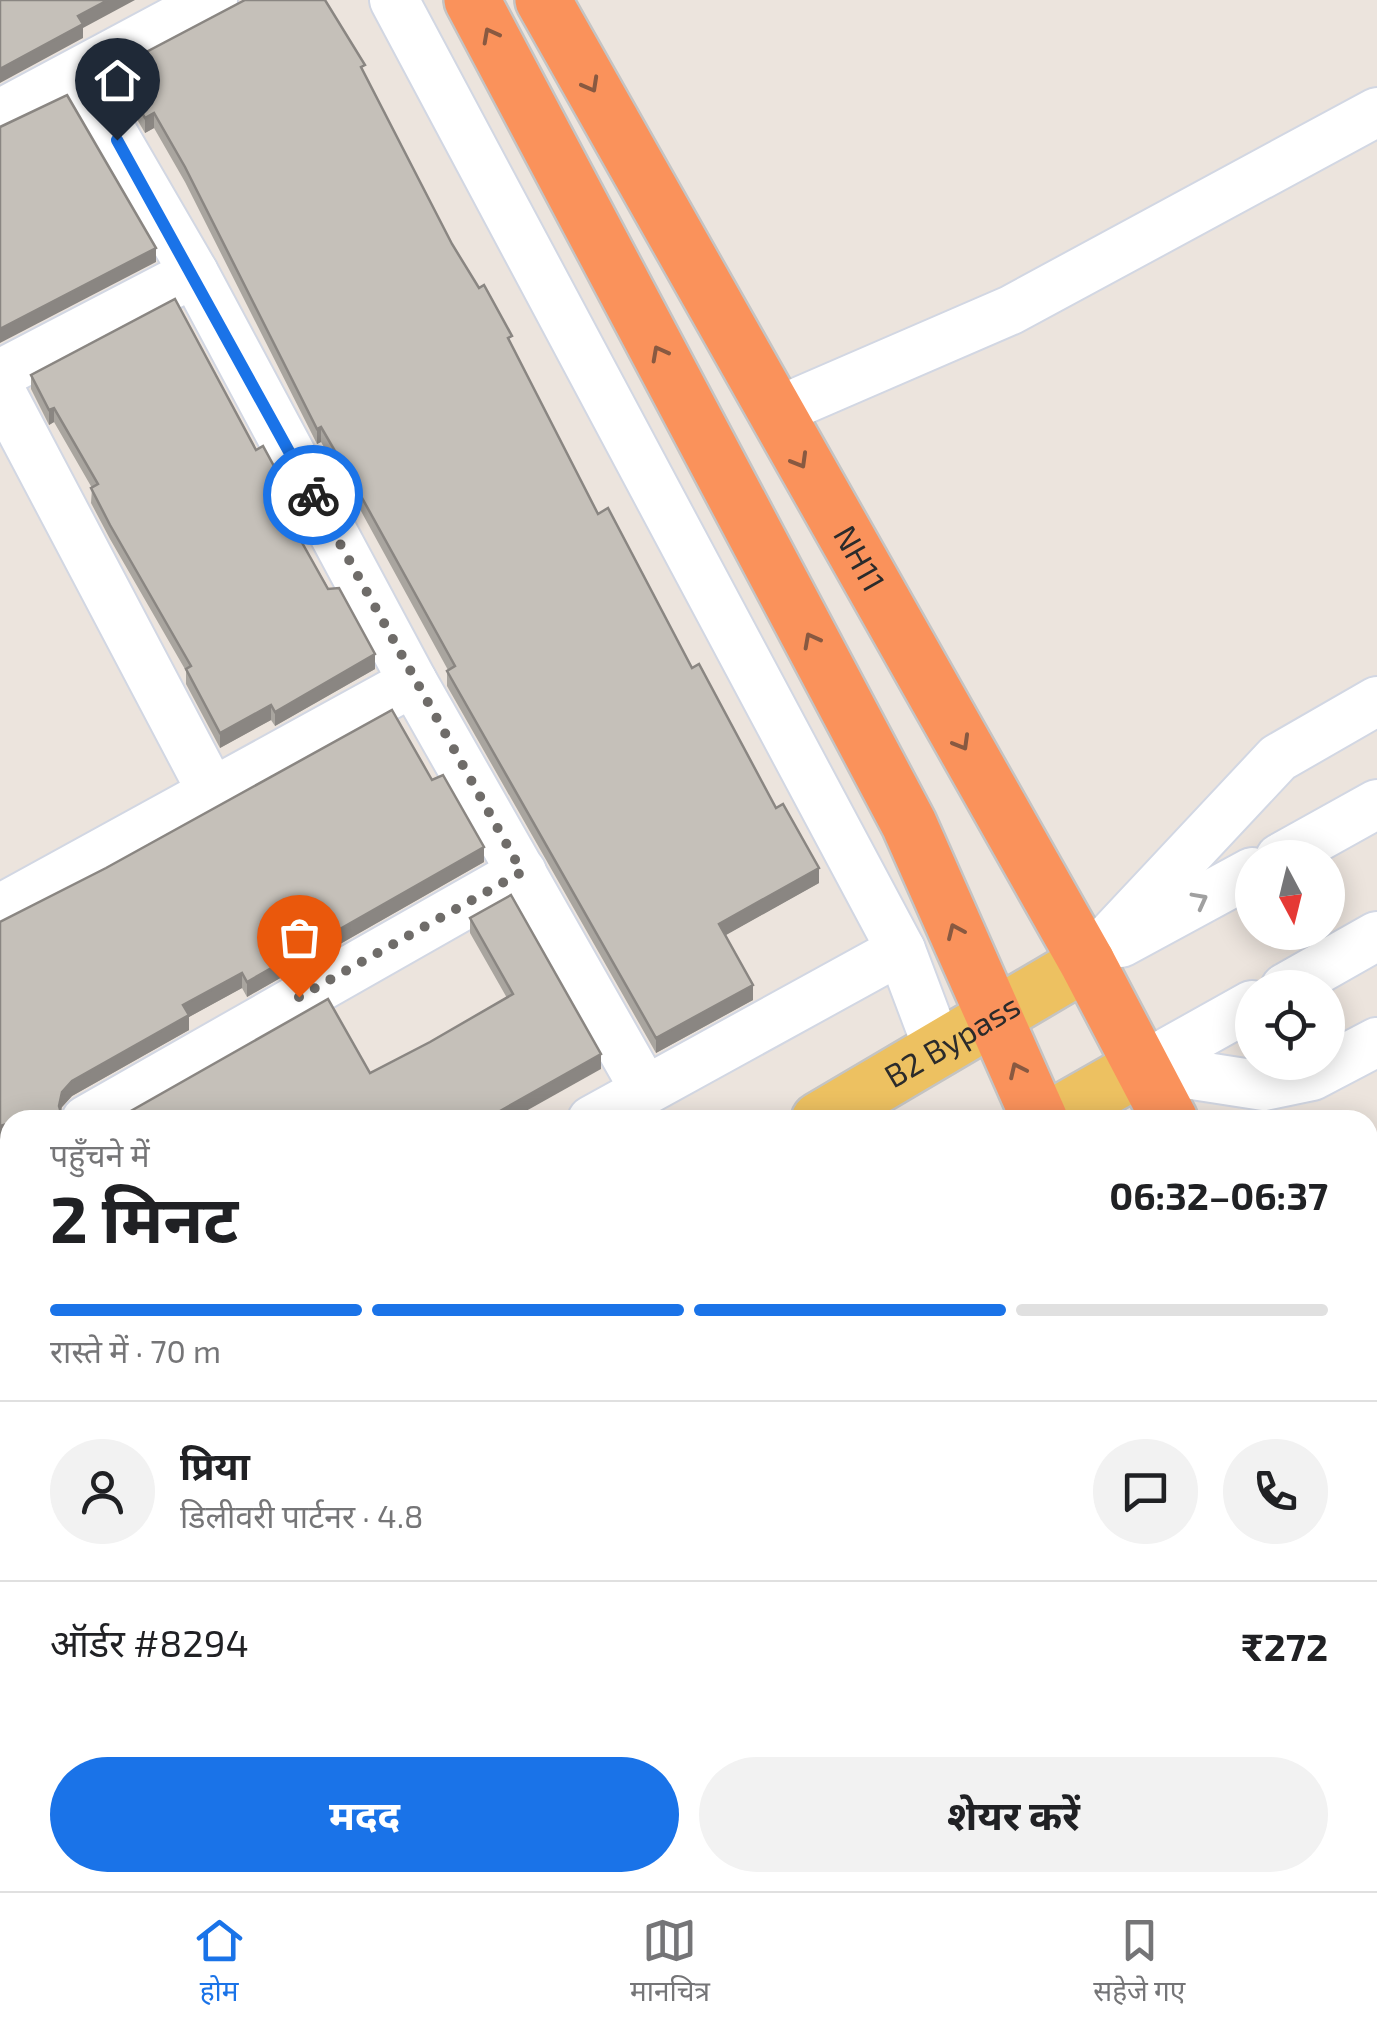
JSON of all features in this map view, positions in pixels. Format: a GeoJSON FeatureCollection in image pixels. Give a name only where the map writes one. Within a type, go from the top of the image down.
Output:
{"type":"FeatureCollection","features":[{"type":"Feature","properties":{"kind":"highway"},"geometry":{"type":"LineString","coordinates":[[472,0],[908,824],[994,1020],[1039,1110]]}},
{"type":"Feature","properties":{"kind":"highway","name":"NH11"},"geometry":{"type":"LineString","coordinates":[[543,0],[1087,962],[1165,1110]]}},
{"type":"Feature","properties":{"kind":"main road","name":"B2 Bypass"},"geometry":{"type":"LineString","coordinates":[[836,1110],[1087,962]]}},
{"type":"Feature","properties":{"kind":"main road"},"geometry":{"type":"LineString","coordinates":[[1062,1110],[1141,1067]]}},
{"type":"Feature","properties":{"kind":"street"},"geometry":{"type":"LineString","coordinates":[[0,114],[214,0]]}},
{"type":"Feature","properties":{"kind":"street"},"geometry":{"type":"LineString","coordinates":[[394,0],[901,950],[939,1051]]}},
{"type":"Feature","properties":{"kind":"street"},"geometry":{"type":"LineString","coordinates":[[78,72],[194,274],[414,682],[645,1090]]}},
{"type":"Feature","properties":{"kind":"street"},"geometry":{"type":"LineString","coordinates":[[774,414],[1011,310],[1377,112]]}},
{"type":"Feature","properties":{"kind":"street"},"geometry":{"type":"LineString","coordinates":[[0,374],[194,274]]}},
{"type":"Feature","properties":{"kind":"street"},"geometry":{"type":"LineString","coordinates":[[0,390],[213,794]]}},
{"type":"Feature","properties":{"kind":"street"},"geometry":{"type":"LineString","coordinates":[[0,910],[414,682]]}},
{"type":"Feature","properties":{"kind":"street"},"geometry":{"type":"LineString","coordinates":[[1087,962],[1278,758],[1377,701]]}},
{"type":"Feature","properties":{"kind":"street"},"geometry":{"type":"LineString","coordinates":[[1312,840],[1377,804]]}},
{"type":"Feature","properties":{"kind":"street"},"geometry":{"type":"LineString","coordinates":[[104,1110],[522,872]]}},
{"type":"Feature","properties":{"kind":"street"},"geometry":{"type":"LineString","coordinates":[[1087,962],[1235,881]]}},
{"type":"Feature","properties":{"kind":"street"},"geometry":{"type":"LineString","coordinates":[[1316,970],[1377,936]]}},
{"type":"Feature","properties":{"kind":"street"},"geometry":{"type":"LineString","coordinates":[[610,1110],[901,950]]}},
{"type":"Feature","properties":{"kind":"street"},"geometry":{"type":"LineString","coordinates":[[1141,1067],[1235,1014]]}},
{"type":"Feature","properties":{"kind":"street"},"geometry":{"type":"LineString","coordinates":[[1141,1067],[1264,1086],[1312,1076],[1377,1042]]}},
{"type":"Feature","properties":{"kind":"building"},"geometry":{"type":"Polygon","coordinates":[[[0,0],[108,0],[78,16],[83,24],[0,69],[0,0]]]}},
{"type":"Feature","properties":{"kind":"building"},"geometry":{"type":"Polygon","coordinates":[[[245,0],[325,0],[365,65],[361,67],[452,244],[479,288],[484,285],[512,336],[508,338],[598,514],[608,508],[692,668],[699,664],[776,808],[783,804],[819,868],[719,924],[753,985],[656,1038],[447,671],[455,666],[356,487],[321,427],[317,429],[185,167],[154,113],[145,118],[116,68],[245,0]]]}},
{"type":"Feature","properties":{"kind":"building"},"geometry":{"type":"Polygon","coordinates":[[[67,95],[156,248],[0,329],[0,127],[67,95]]]}},
{"type":"Feature","properties":{"kind":"building"},"geometry":{"type":"Polygon","coordinates":[[[175,299],[256,450],[263,446],[288,492],[277,498],[328,589],[339,588],[375,654],[275,712],[271,705],[220,733],[186,669],[191,666],[91,488],[98,484],[31,375],[175,299]]]}},
{"type":"Feature","properties":{"kind":"building"},"geometry":{"type":"Polygon","coordinates":[[[392,710],[432,780],[443,775],[484,847],[247,982],[242,973],[183,1005],[189,1015],[72,1081],[62,1092],[60,1110],[0,1110],[0,922],[392,710]]]}},
{"type":"Feature","properties":{"kind":"building"},"geometry":{"type":"Polygon","coordinates":[[[511,895],[601,1054],[502,1110],[133,1110],[328,999],[370,1073],[430,1042],[513,994],[470,918],[511,895]]]}},
{"type":"Feature","properties":{"kind":"way so far"},"geometry":{"type":"LineString","coordinates":[[299,997],[522,872],[313,495]]}},
{"type":"Feature","properties":{"kind":"route"},"geometry":{"type":"LineString","coordinates":[[117,140],[313,495]]}}]}
